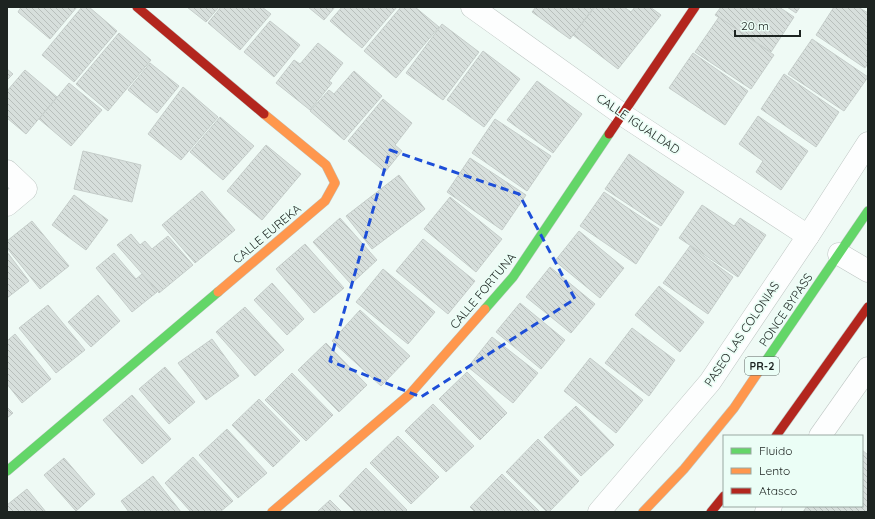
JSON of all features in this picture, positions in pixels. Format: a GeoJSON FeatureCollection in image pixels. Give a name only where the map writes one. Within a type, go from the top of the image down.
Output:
{"type":"FeatureCollection","features":[{"type":"Feature","properties":{"kind":"main road","name":"CALLE EUREKA"},"geometry":{"type":"LineString","coordinates":[[7,471],[325,201],[335,183],[326,165],[137,7]]}},
{"type":"Feature","properties":{"kind":"main road","name":"CALLE FORTUNA"},"geometry":{"type":"LineString","coordinates":[[272,512],[410,394],[513,277],[695,7]]}},
{"type":"Feature","properties":{"kind":"main road","name":"PONCE BYPASS"},"geometry":{"type":"LineString","coordinates":[[643,512],[684,469],[734,408],[868,211]]}},
{"type":"Feature","properties":{"kind":"main road"},"geometry":{"type":"LineString","coordinates":[[777,435],[868,307]]}},
{"type":"Feature","properties":{"kind":"main road"},"geometry":{"type":"LineString","coordinates":[[711,512],[723,497]]}},
{"type":"Feature","properties":{"kind":"street","name":"CALLE IGUALDAD"},"geometry":{"type":"LineString","coordinates":[[472,7],[623,115],[808,236]]}},
{"type":"Feature","properties":{"kind":"street","name":"PASEO LAS COLONIAS"},"geometry":{"type":"LineString","coordinates":[[599,512],[710,382],[808,236],[868,143]]}},
{"type":"Feature","properties":{"kind":"street"},"geometry":{"type":"LineString","coordinates":[[7,171],[26,189],[7,205]]}},
{"type":"Feature","properties":{"kind":"street"},"geometry":{"type":"LineString","coordinates":[[839,254],[868,271]]}},
{"type":"Feature","properties":{"kind":"street"},"geometry":{"type":"LineString","coordinates":[[821,435],[868,368]]}},
{"type":"Feature","properties":{"kind":"highlighted area"},"geometry":{"type":"Polygon","coordinates":[[[390,150],[519,194],[575,299],[421,397],[330,361],[390,150]]]}},
{"type":"Feature","properties":{"kind":"building"},"geometry":{"type":"Polygon","coordinates":[[[21,7],[77,7],[50,39],[18,12],[21,7]]]}},
{"type":"Feature","properties":{"kind":"building"},"geometry":{"type":"Polygon","coordinates":[[[82,7],[89,7],[117,31],[74,82],[42,55],[82,7]]]}},
{"type":"Feature","properties":{"kind":"building"},"geometry":{"type":"Polygon","coordinates":[[[187,7],[219,7],[206,22],[187,7]]]}},
{"type":"Feature","properties":{"kind":"building"},"geometry":{"type":"Polygon","coordinates":[[[221,7],[262,7],[271,14],[240,50],[208,23],[221,7]]]}},
{"type":"Feature","properties":{"kind":"building"},"geometry":{"type":"Polygon","coordinates":[[[308,7],[335,7],[324,20],[308,7]]]}},
{"type":"Feature","properties":{"kind":"building"},"geometry":{"type":"Polygon","coordinates":[[[342,7],[397,7],[362,48],[330,21],[342,7]]]}},
{"type":"Feature","properties":{"kind":"building"},"geometry":{"type":"Polygon","coordinates":[[[401,7],[415,7],[439,27],[396,78],[364,51],[401,7]]]}},
{"type":"Feature","properties":{"kind":"building"},"geometry":{"type":"Polygon","coordinates":[[[536,7],[594,7],[570,39],[532,12],[536,7]]]}},
{"type":"Feature","properties":{"kind":"building"},"geometry":{"type":"Polygon","coordinates":[[[595,7],[624,7],[631,12],[635,7],[650,7],[661,15],[618,69],[573,35],[595,7]]]}},
{"type":"Feature","properties":{"kind":"building"},"geometry":{"type":"Polygon","coordinates":[[[721,7],[779,7],[794,17],[771,52],[715,15],[721,7]]]}},
{"type":"Feature","properties":{"kind":"building"},"geometry":{"type":"Polygon","coordinates":[[[787,7],[800,7],[796,13],[787,7]]]}},
{"type":"Feature","properties":{"kind":"building"},"geometry":{"type":"Polygon","coordinates":[[[834,7],[858,7],[868,13],[868,63],[865,68],[816,35],[834,7]]]}},
{"type":"Feature","properties":{"kind":"building"},"geometry":{"type":"Polygon","coordinates":[[[719,17],[774,55],[751,89],[695,52],[719,17]]]}},
{"type":"Feature","properties":{"kind":"building"},"geometry":{"type":"Polygon","coordinates":[[[270,21],[300,45],[274,77],[244,52],[270,21]]]}},
{"type":"Feature","properties":{"kind":"building"},"geometry":{"type":"Polygon","coordinates":[[[442,24],[479,52],[443,100],[406,73],[442,24]]]}},
{"type":"Feature","properties":{"kind":"building"},"geometry":{"type":"Polygon","coordinates":[[[119,33],[151,60],[108,111],[76,84],[119,33]]]}},
{"type":"Feature","properties":{"kind":"building"},"geometry":{"type":"Polygon","coordinates":[[[812,39],[868,77],[844,111],[788,74],[812,39]]]}},
{"type":"Feature","properties":{"kind":"building"},"geometry":{"type":"Polygon","coordinates":[[[318,43],[343,63],[329,81],[332,83],[310,110],[276,83],[294,60],[300,64],[318,43]]]}},
{"type":"Feature","properties":{"kind":"building"},"geometry":{"type":"Polygon","coordinates":[[[483,51],[520,79],[484,127],[447,100],[483,51]]]}},
{"type":"Feature","properties":{"kind":"building"},"geometry":{"type":"Polygon","coordinates":[[[693,53],[748,91],[725,125],[669,88],[693,53]]]}},
{"type":"Feature","properties":{"kind":"building"},"geometry":{"type":"Polygon","coordinates":[[[150,63],[179,86],[157,113],[128,90],[150,63]]]}},
{"type":"Feature","properties":{"kind":"building"},"geometry":{"type":"Polygon","coordinates":[[[7,69],[13,74],[7,80],[7,69]]]}},
{"type":"Feature","properties":{"kind":"building"},"geometry":{"type":"Polygon","coordinates":[[[25,70],[57,97],[26,134],[7,118],[7,91],[25,70]]]}},
{"type":"Feature","properties":{"kind":"building"},"geometry":{"type":"Polygon","coordinates":[[[354,71],[382,96],[344,140],[310,111],[329,90],[334,94],[354,71]]]}},
{"type":"Feature","properties":{"kind":"building"},"geometry":{"type":"Polygon","coordinates":[[[784,74],[839,112],[816,147],[761,109],[784,74]]]}},
{"type":"Feature","properties":{"kind":"building"},"geometry":{"type":"Polygon","coordinates":[[[537,81],[582,114],[553,153],[507,120],[537,81]]]}},
{"type":"Feature","properties":{"kind":"building"},"geometry":{"type":"Polygon","coordinates":[[[69,83],[102,110],[71,146],[39,119],[69,83]]]}},
{"type":"Feature","properties":{"kind":"building"},"geometry":{"type":"Polygon","coordinates":[[[183,87],[218,117],[181,160],[148,134],[183,87]]]}},
{"type":"Feature","properties":{"kind":"building"},"geometry":{"type":"Polygon","coordinates":[[[383,99],[412,123],[395,145],[402,151],[385,172],[348,141],[383,99]]]}},
{"type":"Feature","properties":{"kind":"building"},"geometry":{"type":"Polygon","coordinates":[[[758,116],[808,151],[781,190],[756,172],[763,161],[739,144],[758,116]]]}},
{"type":"Feature","properties":{"kind":"building"},"geometry":{"type":"Polygon","coordinates":[[[220,117],[254,146],[223,180],[190,152],[220,117]]]}},
{"type":"Feature","properties":{"kind":"building"},"geometry":{"type":"Polygon","coordinates":[[[495,119],[551,156],[527,191],[472,153],[495,119]]]}},
{"type":"Feature","properties":{"kind":"building"},"geometry":{"type":"Polygon","coordinates":[[[266,145],[301,174],[262,220],[227,191],[266,145]]]}},
{"type":"Feature","properties":{"kind":"building"},"geometry":{"type":"Polygon","coordinates":[[[83,151],[141,165],[132,202],[74,189],[83,151]]]}},
{"type":"Feature","properties":{"kind":"building"},"geometry":{"type":"Polygon","coordinates":[[[629,154],[684,192],[661,226],[605,189],[629,154]]]}},
{"type":"Feature","properties":{"kind":"building"},"geometry":{"type":"Polygon","coordinates":[[[470,158],[526,195],[502,230],[447,192],[470,158]]]}},
{"type":"Feature","properties":{"kind":"building"},"geometry":{"type":"Polygon","coordinates":[[[399,175],[425,209],[372,249],[346,216],[399,175]]]}},
{"type":"Feature","properties":{"kind":"building"},"geometry":{"type":"Polygon","coordinates":[[[202,191],[235,230],[195,263],[162,225],[202,191]]]}},
{"type":"Feature","properties":{"kind":"building"},"geometry":{"type":"Polygon","coordinates":[[[604,192],[659,229],[636,264],[580,226],[604,192]]]}},
{"type":"Feature","properties":{"kind":"building"},"geometry":{"type":"Polygon","coordinates":[[[74,195],[108,220],[86,250],[52,225],[74,195]]]}},
{"type":"Feature","properties":{"kind":"building"},"geometry":{"type":"Polygon","coordinates":[[[450,197],[502,239],[476,272],[424,229],[450,197]]]}},
{"type":"Feature","properties":{"kind":"building"},"geometry":{"type":"Polygon","coordinates":[[[702,205],[734,226],[740,218],[766,235],[738,277],[679,238],[702,205]]]}},
{"type":"Feature","properties":{"kind":"building"},"geometry":{"type":"Polygon","coordinates":[[[340,218],[377,260],[351,284],[313,242],[340,218]]]}},
{"type":"Feature","properties":{"kind":"building"},"geometry":{"type":"Polygon","coordinates":[[[32,221],[69,266],[40,289],[7,248],[7,241],[32,221]]]}},
{"type":"Feature","properties":{"kind":"building"},"geometry":{"type":"Polygon","coordinates":[[[579,231],[624,268],[600,298],[555,261],[579,231]]]}},
{"type":"Feature","properties":{"kind":"building"},"geometry":{"type":"Polygon","coordinates":[[[131,234],[140,245],[145,241],[152,249],[168,236],[193,265],[159,293],[117,245],[131,234]]]}},
{"type":"Feature","properties":{"kind":"building"},"geometry":{"type":"Polygon","coordinates":[[[423,239],[475,281],[448,314],[396,271],[423,239]]]}},
{"type":"Feature","properties":{"kind":"building"},"geometry":{"type":"Polygon","coordinates":[[[305,244],[344,288],[314,313],[276,269],[305,244]]]}},
{"type":"Feature","properties":{"kind":"building"},"geometry":{"type":"Polygon","coordinates":[[[690,246],[733,277],[708,314],[663,283],[690,246]]]}},
{"type":"Feature","properties":{"kind":"building"},"geometry":{"type":"Polygon","coordinates":[[[7,252],[29,281],[7,298],[7,252]]]}},
{"type":"Feature","properties":{"kind":"building"},"geometry":{"type":"Polygon","coordinates":[[[114,253],[136,279],[142,274],[157,292],[132,312],[96,268],[114,253]]]}},
{"type":"Feature","properties":{"kind":"building"},"geometry":{"type":"Polygon","coordinates":[[[550,267],[595,304],[571,333],[526,297],[550,267]]]}},
{"type":"Feature","properties":{"kind":"building"},"geometry":{"type":"Polygon","coordinates":[[[383,269],[435,312],[408,344],[356,302],[383,269]]]}},
{"type":"Feature","properties":{"kind":"building"},"geometry":{"type":"Polygon","coordinates":[[[272,283],[304,319],[287,335],[254,300],[272,283]]]}},
{"type":"Feature","properties":{"kind":"building"},"geometry":{"type":"Polygon","coordinates":[[[659,286],[704,322],[680,352],[635,315],[659,286]]]}},
{"type":"Feature","properties":{"kind":"building"},"geometry":{"type":"Polygon","coordinates":[[[98,295],[120,321],[91,347],[68,322],[98,295]]]}},
{"type":"Feature","properties":{"kind":"building"},"geometry":{"type":"Polygon","coordinates":[[[520,303],[565,340],[541,369],[496,332],[520,303]]]}},
{"type":"Feature","properties":{"kind":"building"},"geometry":{"type":"Polygon","coordinates":[[[48,305],[85,350],[56,373],[19,328],[48,305]]]}},
{"type":"Feature","properties":{"kind":"building"},"geometry":{"type":"Polygon","coordinates":[[[245,307],[284,350],[255,376],[216,332],[245,307]]]}},
{"type":"Feature","properties":{"kind":"building"},"geometry":{"type":"Polygon","coordinates":[[[360,310],[410,356],[381,386],[332,341],[360,310]]]}},
{"type":"Feature","properties":{"kind":"building"},"geometry":{"type":"Polygon","coordinates":[[[632,328],[675,360],[649,396],[605,363],[632,328]]]}},
{"type":"Feature","properties":{"kind":"building"},"geometry":{"type":"Polygon","coordinates":[[[15,334],[51,379],[22,403],[7,384],[7,341],[15,334]]]}},
{"type":"Feature","properties":{"kind":"building"},"geometry":{"type":"Polygon","coordinates":[[[492,337],[538,373],[513,403],[468,367],[492,337]]]}},
{"type":"Feature","properties":{"kind":"building"},"geometry":{"type":"Polygon","coordinates":[[[212,339],[239,376],[206,400],[178,363],[212,339]]]}},
{"type":"Feature","properties":{"kind":"building"},"geometry":{"type":"Polygon","coordinates":[[[326,343],[367,385],[339,412],[298,370],[326,343]]]}},
{"type":"Feature","properties":{"kind":"building"},"geometry":{"type":"Polygon","coordinates":[[[590,358],[643,400],[616,433],[564,391],[590,358]]]}},
{"type":"Feature","properties":{"kind":"building"},"geometry":{"type":"Polygon","coordinates":[[[165,367],[195,402],[169,424],[139,389],[165,367]]]}},
{"type":"Feature","properties":{"kind":"building"},"geometry":{"type":"Polygon","coordinates":[[[467,372],[507,413],[480,440],[439,399],[467,372]]]}},
{"type":"Feature","properties":{"kind":"building"},"geometry":{"type":"Polygon","coordinates":[[[292,373],[333,415],[306,441],[265,400],[292,373]]]}},
{"type":"Feature","properties":{"kind":"building"},"geometry":{"type":"Polygon","coordinates":[[[132,395],[171,439],[142,464],[103,420],[132,395]]]}},
{"type":"Feature","properties":{"kind":"building"},"geometry":{"type":"Polygon","coordinates":[[[259,399],[300,441],[273,467],[232,425],[259,399]]]}},
{"type":"Feature","properties":{"kind":"building"},"geometry":{"type":"Polygon","coordinates":[[[433,404],[474,446],[446,472],[405,431],[433,404]]]}},
{"type":"Feature","properties":{"kind":"building"},"geometry":{"type":"Polygon","coordinates":[[[576,406],[614,445],[581,476],[544,437],[576,406]]]}},
{"type":"Feature","properties":{"kind":"building"},"geometry":{"type":"Polygon","coordinates":[[[7,407],[13,413],[7,418],[7,407]]]}},
{"type":"Feature","properties":{"kind":"building"},"geometry":{"type":"Polygon","coordinates":[[[227,429],[267,473],[238,498],[199,455],[227,429]]]}},
{"type":"Feature","properties":{"kind":"building"},"geometry":{"type":"Polygon","coordinates":[[[398,436],[439,477],[411,504],[370,463],[398,436]]]}},
{"type":"Feature","properties":{"kind":"building"},"geometry":{"type":"Polygon","coordinates":[[[538,439],[579,481],[549,512],[547,512],[506,472],[538,439]]]}},
{"type":"Feature","properties":{"kind":"building"},"geometry":{"type":"Polygon","coordinates":[[[863,451],[868,455],[868,512],[803,512],[806,507],[863,507],[863,451]]]}},
{"type":"Feature","properties":{"kind":"building"},"geometry":{"type":"Polygon","coordinates":[[[193,457],[233,501],[220,512],[191,512],[165,483],[193,457]]]}},
{"type":"Feature","properties":{"kind":"building"},"geometry":{"type":"Polygon","coordinates":[[[64,458],[95,494],[76,511],[44,475],[64,458]]]}},
{"type":"Feature","properties":{"kind":"building"},"geometry":{"type":"Polygon","coordinates":[[[366,468],[407,510],[405,512],[355,512],[339,496],[366,468]]]}},
{"type":"Feature","properties":{"kind":"building"},"geometry":{"type":"Polygon","coordinates":[[[502,474],[540,512],[475,512],[470,507],[502,474]]]}},
{"type":"Feature","properties":{"kind":"building"},"geometry":{"type":"Polygon","coordinates":[[[153,476],[181,512],[129,512],[121,501],[153,476]]]}},
{"type":"Feature","properties":{"kind":"building"},"geometry":{"type":"Polygon","coordinates":[[[27,489],[46,512],[7,512],[7,505],[27,489]]]}},
{"type":"Feature","properties":{"kind":"building"},"geometry":{"type":"Polygon","coordinates":[[[330,500],[342,512],[317,512],[330,500]]]}},
{"type":"Feature","properties":{"kind":"traffic: fast"},"geometry":{"type":"LineString","coordinates":[[485,309],[513,277],[609,134]]}},
{"type":"Feature","properties":{"kind":"traffic: fast"},"geometry":{"type":"LineString","coordinates":[[761,368],[868,211]]}},
{"type":"Feature","properties":{"kind":"traffic: fast"},"geometry":{"type":"LineString","coordinates":[[7,471],[218,292]]}},
{"type":"Feature","properties":{"kind":"traffic: slow"},"geometry":{"type":"LineString","coordinates":[[218,292],[325,201],[335,183],[326,165],[264,114]]}},
{"type":"Feature","properties":{"kind":"traffic: slow"},"geometry":{"type":"LineString","coordinates":[[272,512],[410,394],[485,309]]}},
{"type":"Feature","properties":{"kind":"traffic: slow"},"geometry":{"type":"LineString","coordinates":[[643,512],[684,469],[734,408],[761,368]]}},
{"type":"Feature","properties":{"kind":"traffic: jam"},"geometry":{"type":"LineString","coordinates":[[137,7],[264,114]]}},
{"type":"Feature","properties":{"kind":"traffic: jam"},"geometry":{"type":"LineString","coordinates":[[609,134],[695,7]]}},
{"type":"Feature","properties":{"kind":"traffic: jam"},"geometry":{"type":"LineString","coordinates":[[777,435],[868,307]]}},
{"type":"Feature","properties":{"kind":"traffic: jam"},"geometry":{"type":"LineString","coordinates":[[711,512],[723,497]]}}]}
